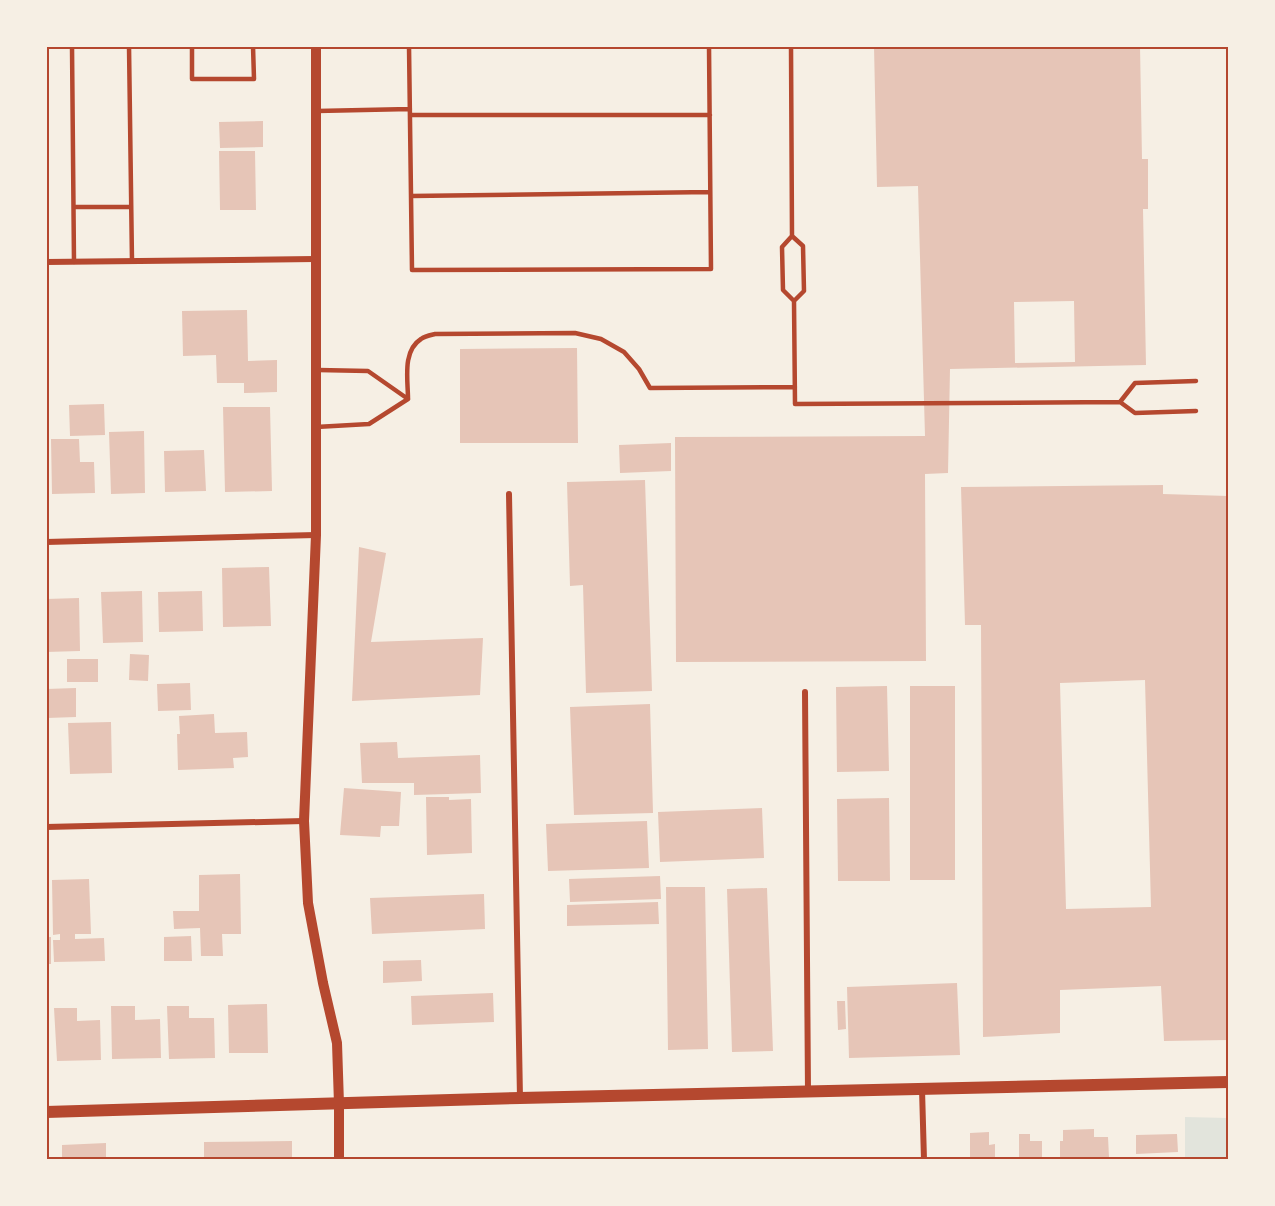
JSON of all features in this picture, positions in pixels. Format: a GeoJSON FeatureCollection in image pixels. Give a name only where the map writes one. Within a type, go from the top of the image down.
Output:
{"type":"FeatureCollection","features":[{"type":"Feature","properties":{"kind":"main road"},"geometry":{"type":"LineString","coordinates":[[46,1112],[520,1098],[1228,1082]]}},
{"type":"Feature","properties":{"kind":"street"},"geometry":{"type":"LineString","coordinates":[[316,46],[316,535],[304,822],[308,903],[337,1043],[339,1160]]}},
{"type":"Feature","properties":{"kind":"street"},"geometry":{"type":"LineString","coordinates":[[46,262],[315,259]]}},
{"type":"Feature","properties":{"kind":"street"},"geometry":{"type":"LineString","coordinates":[[508,494],[520,1098]]}},
{"type":"Feature","properties":{"kind":"street"},"geometry":{"type":"LineString","coordinates":[[46,542],[316,535]]}},
{"type":"Feature","properties":{"kind":"street"},"geometry":{"type":"LineString","coordinates":[[805,692],[808,1092]]}},
{"type":"Feature","properties":{"kind":"street"},"geometry":{"type":"LineString","coordinates":[[46,827],[304,822]]}},
{"type":"Feature","properties":{"kind":"street"},"geometry":{"type":"LineString","coordinates":[[922,1089],[924,1160]]}},
{"type":"Feature","properties":{"kind":"lane"},"geometry":{"type":"LineString","coordinates":[[72,46],[74,262]]}},
{"type":"Feature","properties":{"kind":"lane"},"geometry":{"type":"LineString","coordinates":[[129,46],[132,261]]}},
{"type":"Feature","properties":{"kind":"lane"},"geometry":{"type":"LineString","coordinates":[[192,46],[192,79],[254,79],[253,46]]}},
{"type":"Feature","properties":{"kind":"lane"},"geometry":{"type":"LineString","coordinates":[[409,46],[412,270],[711,269],[709,46]]}},
{"type":"Feature","properties":{"kind":"lane"},"geometry":{"type":"LineString","coordinates":[[792,46],[792,237],[782,247],[782,276],[783,291],[794,301]]}},
{"type":"Feature","properties":{"kind":"lane"},"geometry":{"type":"LineString","coordinates":[[316,111],[410,109]]}},
{"type":"Feature","properties":{"kind":"lane"},"geometry":{"type":"LineString","coordinates":[[410,115],[710,115]]}},
{"type":"Feature","properties":{"kind":"lane"},"geometry":{"type":"LineString","coordinates":[[411,196],[710,192]]}},
{"type":"Feature","properties":{"kind":"lane"},"geometry":{"type":"LineString","coordinates":[[74,207],[131,207]]}},
{"type":"Feature","properties":{"kind":"lane"},"geometry":{"type":"LineString","coordinates":[[792,237],[803,246],[804,276],[804,291],[794,301],[795,404],[1120,402],[1135,413],[1196,411]]}},
{"type":"Feature","properties":{"kind":"lane"},"geometry":{"type":"LineString","coordinates":[[408,399],[408,360],[413,346],[422,338],[435,334],[575,333],[601,339],[624,352],[639,369],[650,388],[795,387]]}},
{"type":"Feature","properties":{"kind":"lane"},"geometry":{"type":"LineString","coordinates":[[316,370],[368,371],[408,399]]}},
{"type":"Feature","properties":{"kind":"lane"},"geometry":{"type":"LineString","coordinates":[[1120,402],[1135,382],[1196,381]]}},
{"type":"Feature","properties":{"kind":"lane"},"geometry":{"type":"LineString","coordinates":[[316,427],[369,424],[408,399]]}},
{"type":"Feature","properties":{"kind":"shaded area"},"geometry":{"type":"Polygon","coordinates":[[[1185,1117],[1228,1118],[1228,1159],[1185,1159],[1185,1117]]]}},
{"type":"Feature","properties":{"kind":"building"},"geometry":{"type":"Polygon","coordinates":[[[874,46],[1140,46],[1142,159],[1148,159],[1148,209],[1143,209],[1146,365],[950,369],[948,473],[925,474],[926,661],[676,662],[675,437],[925,436],[918,186],[877,187],[874,46]],[[1074,301],[1014,302],[1015,363],[1075,362],[1074,301]]]}},
{"type":"Feature","properties":{"kind":"building"},"geometry":{"type":"Polygon","coordinates":[[[263,121],[263,147],[220,148],[219,122],[263,121]]]}},
{"type":"Feature","properties":{"kind":"building"},"geometry":{"type":"Polygon","coordinates":[[[219,151],[255,151],[256,210],[220,210],[219,151]]]}},
{"type":"Feature","properties":{"kind":"building"},"geometry":{"type":"Polygon","coordinates":[[[247,310],[248,361],[277,360],[277,392],[244,393],[244,383],[217,383],[216,355],[183,356],[182,311],[247,310]]]}},
{"type":"Feature","properties":{"kind":"building"},"geometry":{"type":"Polygon","coordinates":[[[577,348],[578,443],[460,443],[460,349],[577,348]]]}},
{"type":"Feature","properties":{"kind":"building"},"geometry":{"type":"Polygon","coordinates":[[[104,404],[105,435],[70,436],[69,405],[104,404]]]}},
{"type":"Feature","properties":{"kind":"building"},"geometry":{"type":"Polygon","coordinates":[[[223,407],[270,407],[272,491],[225,492],[223,407]]]}},
{"type":"Feature","properties":{"kind":"building"},"geometry":{"type":"Polygon","coordinates":[[[144,431],[145,493],[111,494],[109,432],[144,431]]]}},
{"type":"Feature","properties":{"kind":"building"},"geometry":{"type":"Polygon","coordinates":[[[51,439],[79,439],[80,462],[94,462],[95,493],[52,494],[51,439]]]}},
{"type":"Feature","properties":{"kind":"building"},"geometry":{"type":"Polygon","coordinates":[[[671,443],[671,471],[620,473],[619,445],[671,443]]]}},
{"type":"Feature","properties":{"kind":"building"},"geometry":{"type":"Polygon","coordinates":[[[204,450],[206,491],[165,492],[164,451],[204,450]]]}},
{"type":"Feature","properties":{"kind":"building"},"geometry":{"type":"Polygon","coordinates":[[[645,480],[652,691],[586,693],[583,585],[570,586],[567,482],[645,480]]]}},
{"type":"Feature","properties":{"kind":"building"},"geometry":{"type":"Polygon","coordinates":[[[1163,485],[1163,494],[1228,496],[1228,1040],[1164,1041],[1161,986],[1060,990],[1060,1033],[983,1037],[981,625],[965,625],[961,487],[1163,485]],[[1145,680],[1060,683],[1066,909],[1151,907],[1145,680]]]}},
{"type":"Feature","properties":{"kind":"building"},"geometry":{"type":"Polygon","coordinates":[[[359,547],[386,553],[371,642],[483,638],[480,695],[352,701],[359,547]]]}},
{"type":"Feature","properties":{"kind":"building"},"geometry":{"type":"Polygon","coordinates":[[[269,567],[271,626],[223,627],[222,568],[269,567]]]}},
{"type":"Feature","properties":{"kind":"building"},"geometry":{"type":"Polygon","coordinates":[[[142,591],[143,642],[103,643],[101,592],[142,591]]]}},
{"type":"Feature","properties":{"kind":"building"},"geometry":{"type":"Polygon","coordinates":[[[202,591],[203,631],[159,632],[158,592],[202,591]]]}},
{"type":"Feature","properties":{"kind":"building"},"geometry":{"type":"Polygon","coordinates":[[[79,598],[80,651],[46,652],[46,599],[79,598]]]}},
{"type":"Feature","properties":{"kind":"building"},"geometry":{"type":"Polygon","coordinates":[[[130,654],[149,655],[148,681],[129,680],[130,654]]]}},
{"type":"Feature","properties":{"kind":"building"},"geometry":{"type":"Polygon","coordinates":[[[67,659],[98,659],[98,682],[67,682],[67,659]]]}},
{"type":"Feature","properties":{"kind":"building"},"geometry":{"type":"Polygon","coordinates":[[[190,683],[191,710],[158,711],[157,684],[190,683]]]}},
{"type":"Feature","properties":{"kind":"building"},"geometry":{"type":"Polygon","coordinates":[[[887,686],[889,771],[837,772],[836,687],[887,686]]]}},
{"type":"Feature","properties":{"kind":"building"},"geometry":{"type":"Polygon","coordinates":[[[910,686],[955,686],[955,880],[910,880],[910,686]]]}},
{"type":"Feature","properties":{"kind":"building"},"geometry":{"type":"Polygon","coordinates":[[[76,688],[76,717],[47,718],[46,689],[76,688]]]}},
{"type":"Feature","properties":{"kind":"building"},"geometry":{"type":"Polygon","coordinates":[[[650,704],[653,813],[574,815],[570,707],[650,704]]]}},
{"type":"Feature","properties":{"kind":"building"},"geometry":{"type":"Polygon","coordinates":[[[214,714],[215,733],[247,732],[248,757],[233,758],[234,768],[178,770],[179,716],[214,714]]]}},
{"type":"Feature","properties":{"kind":"building"},"geometry":{"type":"Polygon","coordinates":[[[111,722],[112,773],[70,774],[68,723],[111,722]]]}},
{"type":"Feature","properties":{"kind":"building"},"geometry":{"type":"Polygon","coordinates":[[[397,742],[398,758],[480,755],[481,793],[414,795],[414,783],[362,783],[360,743],[397,742]]]}},
{"type":"Feature","properties":{"kind":"building"},"geometry":{"type":"Polygon","coordinates":[[[344,788],[401,792],[399,826],[381,826],[380,837],[340,835],[344,788]]]}},
{"type":"Feature","properties":{"kind":"building"},"geometry":{"type":"Polygon","coordinates":[[[426,797],[449,797],[449,800],[471,799],[472,853],[427,855],[426,797]]]}},
{"type":"Feature","properties":{"kind":"building"},"geometry":{"type":"Polygon","coordinates":[[[889,798],[890,881],[838,881],[837,799],[889,798]]]}},
{"type":"Feature","properties":{"kind":"building"},"geometry":{"type":"Polygon","coordinates":[[[762,808],[764,858],[660,862],[658,812],[762,808]]]}},
{"type":"Feature","properties":{"kind":"building"},"geometry":{"type":"Polygon","coordinates":[[[647,821],[649,868],[548,871],[546,824],[647,821]]]}},
{"type":"Feature","properties":{"kind":"building"},"geometry":{"type":"Polygon","coordinates":[[[240,874],[241,934],[222,934],[223,956],[201,956],[200,928],[174,929],[173,911],[199,911],[199,875],[240,874]]]}},
{"type":"Feature","properties":{"kind":"building"},"geometry":{"type":"Polygon","coordinates":[[[660,876],[661,899],[570,902],[569,879],[660,876]]]}},
{"type":"Feature","properties":{"kind":"building"},"geometry":{"type":"Polygon","coordinates":[[[89,879],[91,934],[75,934],[75,939],[104,938],[105,961],[54,962],[53,940],[60,940],[60,934],[53,935],[52,880],[89,879]]]}},
{"type":"Feature","properties":{"kind":"building"},"geometry":{"type":"Polygon","coordinates":[[[666,887],[705,887],[708,1049],[668,1050],[666,887]]]}},
{"type":"Feature","properties":{"kind":"building"},"geometry":{"type":"Polygon","coordinates":[[[767,888],[773,1051],[732,1052],[727,889],[767,888]]]}},
{"type":"Feature","properties":{"kind":"building"},"geometry":{"type":"Polygon","coordinates":[[[484,894],[485,929],[372,934],[370,898],[484,894]]]}},
{"type":"Feature","properties":{"kind":"building"},"geometry":{"type":"Polygon","coordinates":[[[658,902],[659,924],[567,926],[567,905],[658,902]]]}},
{"type":"Feature","properties":{"kind":"building"},"geometry":{"type":"Polygon","coordinates":[[[191,936],[192,961],[164,961],[164,937],[191,936]]]}},
{"type":"Feature","properties":{"kind":"building"},"geometry":{"type":"Polygon","coordinates":[[[46,937],[51,937],[51,964],[46,964],[46,937]]]}},
{"type":"Feature","properties":{"kind":"building"},"geometry":{"type":"Polygon","coordinates":[[[421,960],[422,981],[383,983],[383,961],[421,960]]]}},
{"type":"Feature","properties":{"kind":"building"},"geometry":{"type":"Polygon","coordinates":[[[957,983],[960,1055],[849,1058],[847,987],[957,983]]]}},
{"type":"Feature","properties":{"kind":"building"},"geometry":{"type":"Polygon","coordinates":[[[493,993],[494,1022],[412,1025],[411,996],[493,993]]]}},
{"type":"Feature","properties":{"kind":"building"},"geometry":{"type":"Polygon","coordinates":[[[837,1001],[845,1001],[846,1029],[838,1030],[837,1001]]]}},
{"type":"Feature","properties":{"kind":"building"},"geometry":{"type":"Polygon","coordinates":[[[267,1004],[268,1053],[229,1053],[228,1005],[267,1004]]]}},
{"type":"Feature","properties":{"kind":"building"},"geometry":{"type":"Polygon","coordinates":[[[111,1006],[135,1006],[135,1020],[160,1019],[161,1058],[112,1059],[111,1006]]]}},
{"type":"Feature","properties":{"kind":"building"},"geometry":{"type":"Polygon","coordinates":[[[167,1006],[189,1006],[189,1018],[214,1018],[215,1058],[169,1059],[167,1006]]]}},
{"type":"Feature","properties":{"kind":"building"},"geometry":{"type":"Polygon","coordinates":[[[54,1008],[77,1008],[77,1021],[100,1020],[101,1060],[57,1061],[54,1008]]]}},
{"type":"Feature","properties":{"kind":"building"},"geometry":{"type":"Polygon","coordinates":[[[1094,1129],[1094,1137],[1108,1137],[1109,1157],[1060,1158],[1060,1141],[1063,1141],[1063,1130],[1094,1129]]]}},
{"type":"Feature","properties":{"kind":"building"},"geometry":{"type":"Polygon","coordinates":[[[989,1132],[989,1145],[995,1144],[995,1160],[970,1160],[970,1133],[989,1132]]]}},
{"type":"Feature","properties":{"kind":"building"},"geometry":{"type":"Polygon","coordinates":[[[1019,1134],[1030,1134],[1030,1141],[1042,1141],[1042,1160],[1019,1160],[1019,1134]]]}},
{"type":"Feature","properties":{"kind":"building"},"geometry":{"type":"Polygon","coordinates":[[[1177,1134],[1178,1152],[1136,1154],[1136,1135],[1177,1134]]]}},
{"type":"Feature","properties":{"kind":"building"},"geometry":{"type":"Polygon","coordinates":[[[292,1141],[292,1160],[204,1160],[204,1142],[292,1141]]]}},
{"type":"Feature","properties":{"kind":"building"},"geometry":{"type":"Polygon","coordinates":[[[106,1143],[106,1160],[62,1160],[62,1145],[106,1143]]]}}]}
